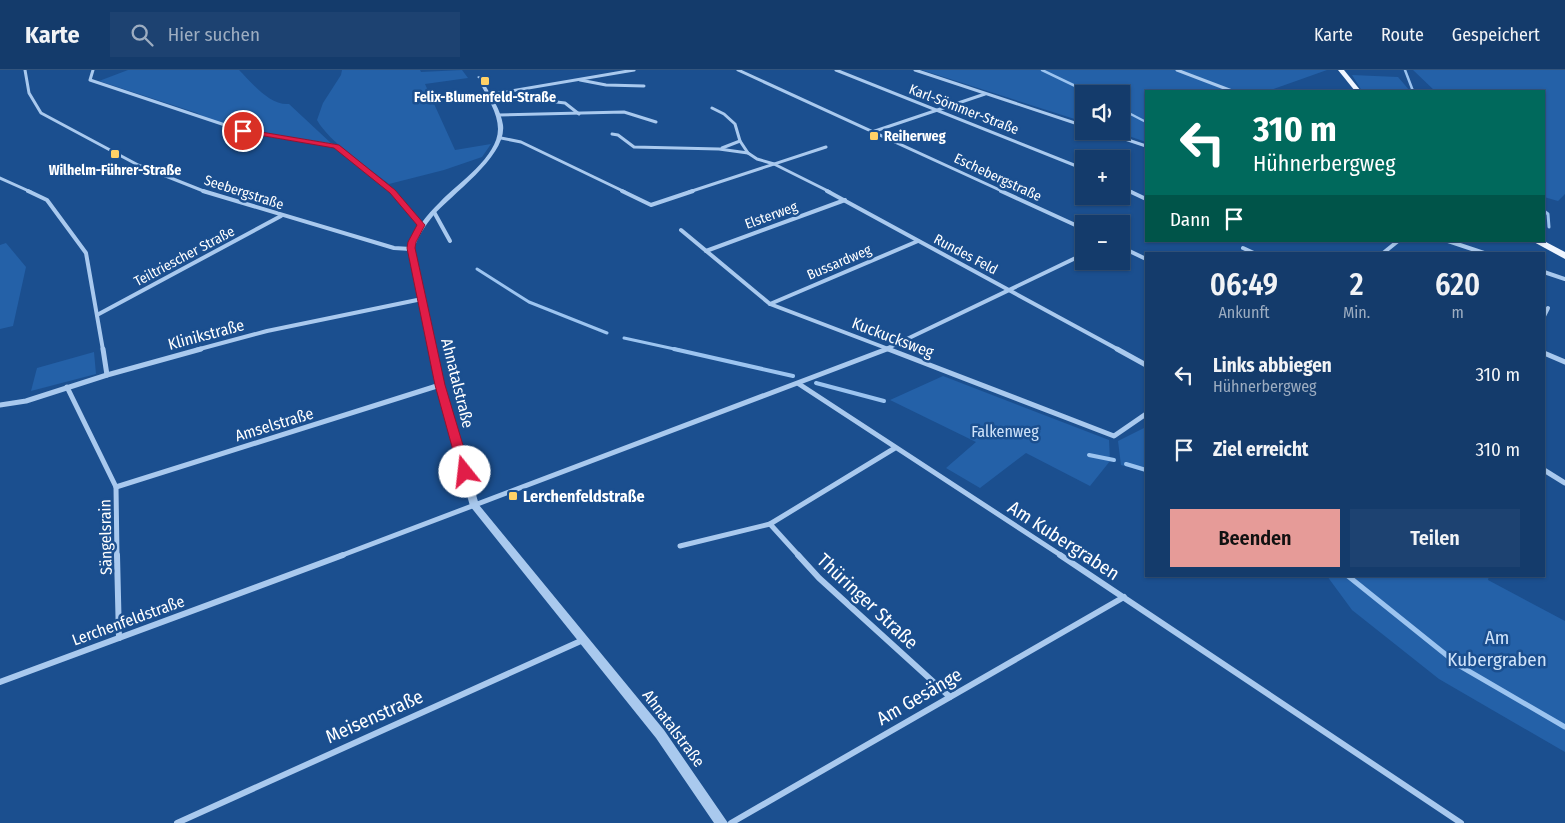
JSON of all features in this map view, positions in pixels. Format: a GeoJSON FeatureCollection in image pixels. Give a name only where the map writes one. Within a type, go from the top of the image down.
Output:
{"type":"FeatureCollection","features":[{"type":"Feature","properties":{"kind":"main road"},"geometry":{"type":"LineString","coordinates":[[1341,70],[1357,90]]}},
{"type":"Feature","properties":{"kind":"main road"},"geometry":{"type":"LineString","coordinates":[[1538,242],[1565,256]]}},
{"type":"Feature","properties":{"kind":"street","name":"Seebergstraße"},"geometry":{"type":"LineString","coordinates":[[25,70],[29,93],[41,113],[138,165],[212,195],[281,216],[394,248],[411,248]]}},
{"type":"Feature","properties":{"kind":"street"},"geometry":{"type":"LineString","coordinates":[[93,70],[90,80],[201,118],[243,131],[336,146],[393,191],[421,225]]}},
{"type":"Feature","properties":{"kind":"street"},"geometry":{"type":"LineString","coordinates":[[411,248],[421,225],[486,161],[495,150],[501,138],[499,115],[482,84],[477,80],[479,76],[477,70]]}},
{"type":"Feature","properties":{"kind":"street"},"geometry":{"type":"LineString","coordinates":[[488,95],[634,70]]}},
{"type":"Feature","properties":{"kind":"street","name":"Eschebergstraße"},"geometry":{"type":"LineString","coordinates":[[738,70],[1075,225]]}},
{"type":"Feature","properties":{"kind":"street","name":"Karl-Sömmer-Straße"},"geometry":{"type":"LineString","coordinates":[[836,70],[1075,165]]}},
{"type":"Feature","properties":{"kind":"street"},"geometry":{"type":"LineString","coordinates":[[915,70],[1075,123]]}},
{"type":"Feature","properties":{"kind":"street"},"geometry":{"type":"LineString","coordinates":[[1177,70],[1229,90]]}},
{"type":"Feature","properties":{"kind":"street"},"geometry":{"type":"LineString","coordinates":[[579,80],[606,85],[644,86]]}},
{"type":"Feature","properties":{"kind":"street"},"geometry":{"type":"LineString","coordinates":[[872,132],[985,94]]}},
{"type":"Feature","properties":{"kind":"street"},"geometry":{"type":"LineString","coordinates":[[548,101],[565,103],[579,114]]}},
{"type":"Feature","properties":{"kind":"street"},"geometry":{"type":"LineString","coordinates":[[712,108],[724,114],[734,124],[740,142],[748,153]]}},
{"type":"Feature","properties":{"kind":"street"},"geometry":{"type":"LineString","coordinates":[[499,115],[624,112],[656,122]]}},
{"type":"Feature","properties":{"kind":"street"},"geometry":{"type":"LineString","coordinates":[[612,134],[618,135],[634,147],[720,149],[748,153]]}},
{"type":"Feature","properties":{"kind":"street"},"geometry":{"type":"LineString","coordinates":[[501,138],[521,142],[651,205],[826,147]]}},
{"type":"Feature","properties":{"kind":"street"},"geometry":{"type":"LineString","coordinates":[[1128,140],[1145,146]]}},
{"type":"Feature","properties":{"kind":"street"},"geometry":{"type":"LineString","coordinates":[[720,149],[740,142]]}},
{"type":"Feature","properties":{"kind":"street","name":"Rundes Feld"},"geometry":{"type":"LineString","coordinates":[[748,153],[845,200],[1145,364]]}},
{"type":"Feature","properties":{"kind":"street"},"geometry":{"type":"LineString","coordinates":[[0,178],[48,200],[86,253],[107,374]]}},
{"type":"Feature","properties":{"kind":"street"},"geometry":{"type":"LineString","coordinates":[[1130,191],[1145,198]]}},
{"type":"Feature","properties":{"kind":"street","name":"Elsterweg"},"geometry":{"type":"LineString","coordinates":[[706,251],[845,200]]}},
{"type":"Feature","properties":{"kind":"street"},"geometry":{"type":"LineString","coordinates":[[434,212],[450,241]]}},
{"type":"Feature","properties":{"kind":"street","name":"Teiltriescher Straße"},"geometry":{"type":"LineString","coordinates":[[97,315],[281,216]]}},
{"type":"Feature","properties":{"kind":"street","name":"Kuckucksweg"},"geometry":{"type":"LineString","coordinates":[[681,230],[770,304],[1114,436],[1145,415]]}},
{"type":"Feature","properties":{"kind":"street","name":"Bussardweg"},"geometry":{"type":"LineString","coordinates":[[770,304],[918,241]]}},
{"type":"Feature","properties":{"kind":"street"},"geometry":{"type":"LineString","coordinates":[[1384,252],[1397,242]]}},
{"type":"Feature","properties":{"kind":"street"},"geometry":{"type":"LineString","coordinates":[[1451,242],[1481,252]]}},
{"type":"Feature","properties":{"kind":"street","name":"Ahnatalstraße"},"geometry":{"type":"LineString","coordinates":[[411,248],[440,385],[475,506],[660,734],[722,823]]}},
{"type":"Feature","properties":{"kind":"street"},"geometry":{"type":"LineString","coordinates":[[1243,248],[1252,252]]}},
{"type":"Feature","properties":{"kind":"street"},"geometry":{"type":"LineString","coordinates":[[1130,251],[1145,259]]}},
{"type":"Feature","properties":{"kind":"street","name":"Lerchenfeldstraße"},"geometry":{"type":"LineString","coordinates":[[0,682],[888,350],[1075,258]]}},
{"type":"Feature","properties":{"kind":"street"},"geometry":{"type":"LineString","coordinates":[[1545,272],[1565,279]]}},
{"type":"Feature","properties":{"kind":"street","name":"Klinikstraße"},"geometry":{"type":"LineString","coordinates":[[0,405],[26,401],[107,374],[267,331],[422,299]]}},
{"type":"Feature","properties":{"kind":"street"},"geometry":{"type":"LineString","coordinates":[[1545,314],[1548,308]]}},
{"type":"Feature","properties":{"kind":"street"},"geometry":{"type":"LineString","coordinates":[[1545,353],[1565,362]]}},
{"type":"Feature","properties":{"kind":"street","name":"Am Kubergraben"},"geometry":{"type":"LineString","coordinates":[[799,384],[1124,597],[1461,823]]}},
{"type":"Feature","properties":{"kind":"street","name":"Amselstraße"},"geometry":{"type":"LineString","coordinates":[[116,487],[440,385]]}},
{"type":"Feature","properties":{"kind":"street","name":"Sängelsrain"},"geometry":{"type":"LineString","coordinates":[[67,387],[116,487],[119,638]]}},
{"type":"Feature","properties":{"kind":"street"},"geometry":{"type":"LineString","coordinates":[[680,546],[770,524],[894,448]]}},
{"type":"Feature","properties":{"kind":"street"},"geometry":{"type":"LineString","coordinates":[[1545,471],[1565,483]]}},
{"type":"Feature","properties":{"kind":"street","name":"Thüringer Straße"},"geometry":{"type":"LineString","coordinates":[[770,524],[819,578],[950,697]]}},
{"type":"Feature","properties":{"kind":"street","name":"Am Gesänge"},"geometry":{"type":"LineString","coordinates":[[731,823],[1124,597]]}},
{"type":"Feature","properties":{"kind":"street","name":"Meisenstraße"},"geometry":{"type":"LineString","coordinates":[[177,823],[584,640]]}},
{"type":"Feature","properties":{"kind":"green space"},"geometry":{"type":"Polygon","coordinates":[[[128,70],[239,70],[255,87],[268,97],[282,104],[289,104],[333,145],[226,126],[197,113],[99,81],[128,70]]]}},
{"type":"Feature","properties":{"kind":"green space"},"geometry":{"type":"Polygon","coordinates":[[[342,70],[420,70],[421,72],[462,70],[468,78],[425,84],[455,150],[491,144],[482,157],[444,170],[389,184],[330,137],[317,120],[323,103],[341,75],[342,70]]]}},
{"type":"Feature","properties":{"kind":"green space"},"geometry":{"type":"Polygon","coordinates":[[[922,70],[1327,70],[1271,90],[1145,90],[1145,142],[1130,136],[1130,85],[1075,85],[1075,119],[922,70]]]}},
{"type":"Feature","properties":{"kind":"green space"},"geometry":{"type":"Polygon","coordinates":[[[1413,70],[1565,70],[1565,194],[1558,201],[1545,197],[1545,90],[1434,90],[1413,70]]]}},
{"type":"Feature","properties":{"kind":"green space"},"geometry":{"type":"Polygon","coordinates":[[[1352,75],[1398,77],[1409,90],[1361,90],[1352,75]]]}},
{"type":"Feature","properties":{"kind":"green space"},"geometry":{"type":"Polygon","coordinates":[[[6,243],[26,267],[13,326],[0,329],[0,245],[6,243]]]}},
{"type":"Feature","properties":{"kind":"green space"},"geometry":{"type":"Polygon","coordinates":[[[94,352],[96,374],[31,391],[37,368],[94,352]]]}},
{"type":"Feature","properties":{"kind":"green space","name":"Falkenweg"},"geometry":{"type":"Polygon","coordinates":[[[943,376],[1109,440],[1110,461],[1090,486],[1026,453],[980,488],[946,468],[976,442],[890,400],[943,376]]]}},
{"type":"Feature","properties":{"kind":"green space"},"geometry":{"type":"Polygon","coordinates":[[[1145,428],[1145,472],[1121,465],[1118,441],[1145,428]]]}},
{"type":"Feature","properties":{"kind":"green space","name":"Am Kubergraben"},"geometry":{"type":"Polygon","coordinates":[[[1328,577],[1489,577],[1488,580],[1565,621],[1565,752],[1439,679],[1352,610],[1328,577]]]}},
{"type":"Feature","properties":{"kind":"waterway"},"geometry":{"type":"LineString","coordinates":[[1042,70],[1075,86]]}},
{"type":"Feature","properties":{"kind":"waterway"},"geometry":{"type":"LineString","coordinates":[[1405,70],[1413,90]]}},
{"type":"Feature","properties":{"kind":"waterway"},"geometry":{"type":"LineString","coordinates":[[1130,114],[1145,121]]}},
{"type":"Feature","properties":{"kind":"waterway"},"geometry":{"type":"LineString","coordinates":[[1545,212],[1548,214],[1549,227]]}},
{"type":"Feature","properties":{"kind":"waterway"},"geometry":{"type":"LineString","coordinates":[[477,269],[529,302],[607,333]]}},
{"type":"Feature","properties":{"kind":"waterway"},"geometry":{"type":"LineString","coordinates":[[624,338],[679,350]]}},
{"type":"Feature","properties":{"kind":"waterway"},"geometry":{"type":"LineString","coordinates":[[674,349],[793,376]]}},
{"type":"Feature","properties":{"kind":"waterway"},"geometry":{"type":"LineString","coordinates":[[816,383],[884,401]]}},
{"type":"Feature","properties":{"kind":"waterway"},"geometry":{"type":"LineString","coordinates":[[1089,455],[1114,460]]}},
{"type":"Feature","properties":{"kind":"waterway"},"geometry":{"type":"LineString","coordinates":[[1126,464],[1145,470]]}},
{"type":"Feature","properties":{"kind":"waterway"},"geometry":{"type":"LineString","coordinates":[[1349,577],[1460,666],[1565,727]]}},
{"type":"Feature","properties":{"kind":"place","name":"Felix-Blumenfeld-Straße"},"geometry":{"type":"Point","coordinates":[485,81]}},
{"type":"Feature","properties":{"kind":"place","name":"Reiherweg"},"geometry":{"type":"Point","coordinates":[874,136]}},
{"type":"Feature","properties":{"kind":"place","name":"Wilhelm-Führer-Straße"},"geometry":{"type":"Point","coordinates":[115,154]}},
{"type":"Feature","properties":{"kind":"place","name":"Lerchenfeldstraße"},"geometry":{"type":"Point","coordinates":[513,496]}},
{"type":"Feature","properties":{"kind":"route"},"geometry":{"type":"LineString","coordinates":[[243,131],[336,146],[393,191],[421,225],[411,248],[440,385],[465,472]]}}]}
